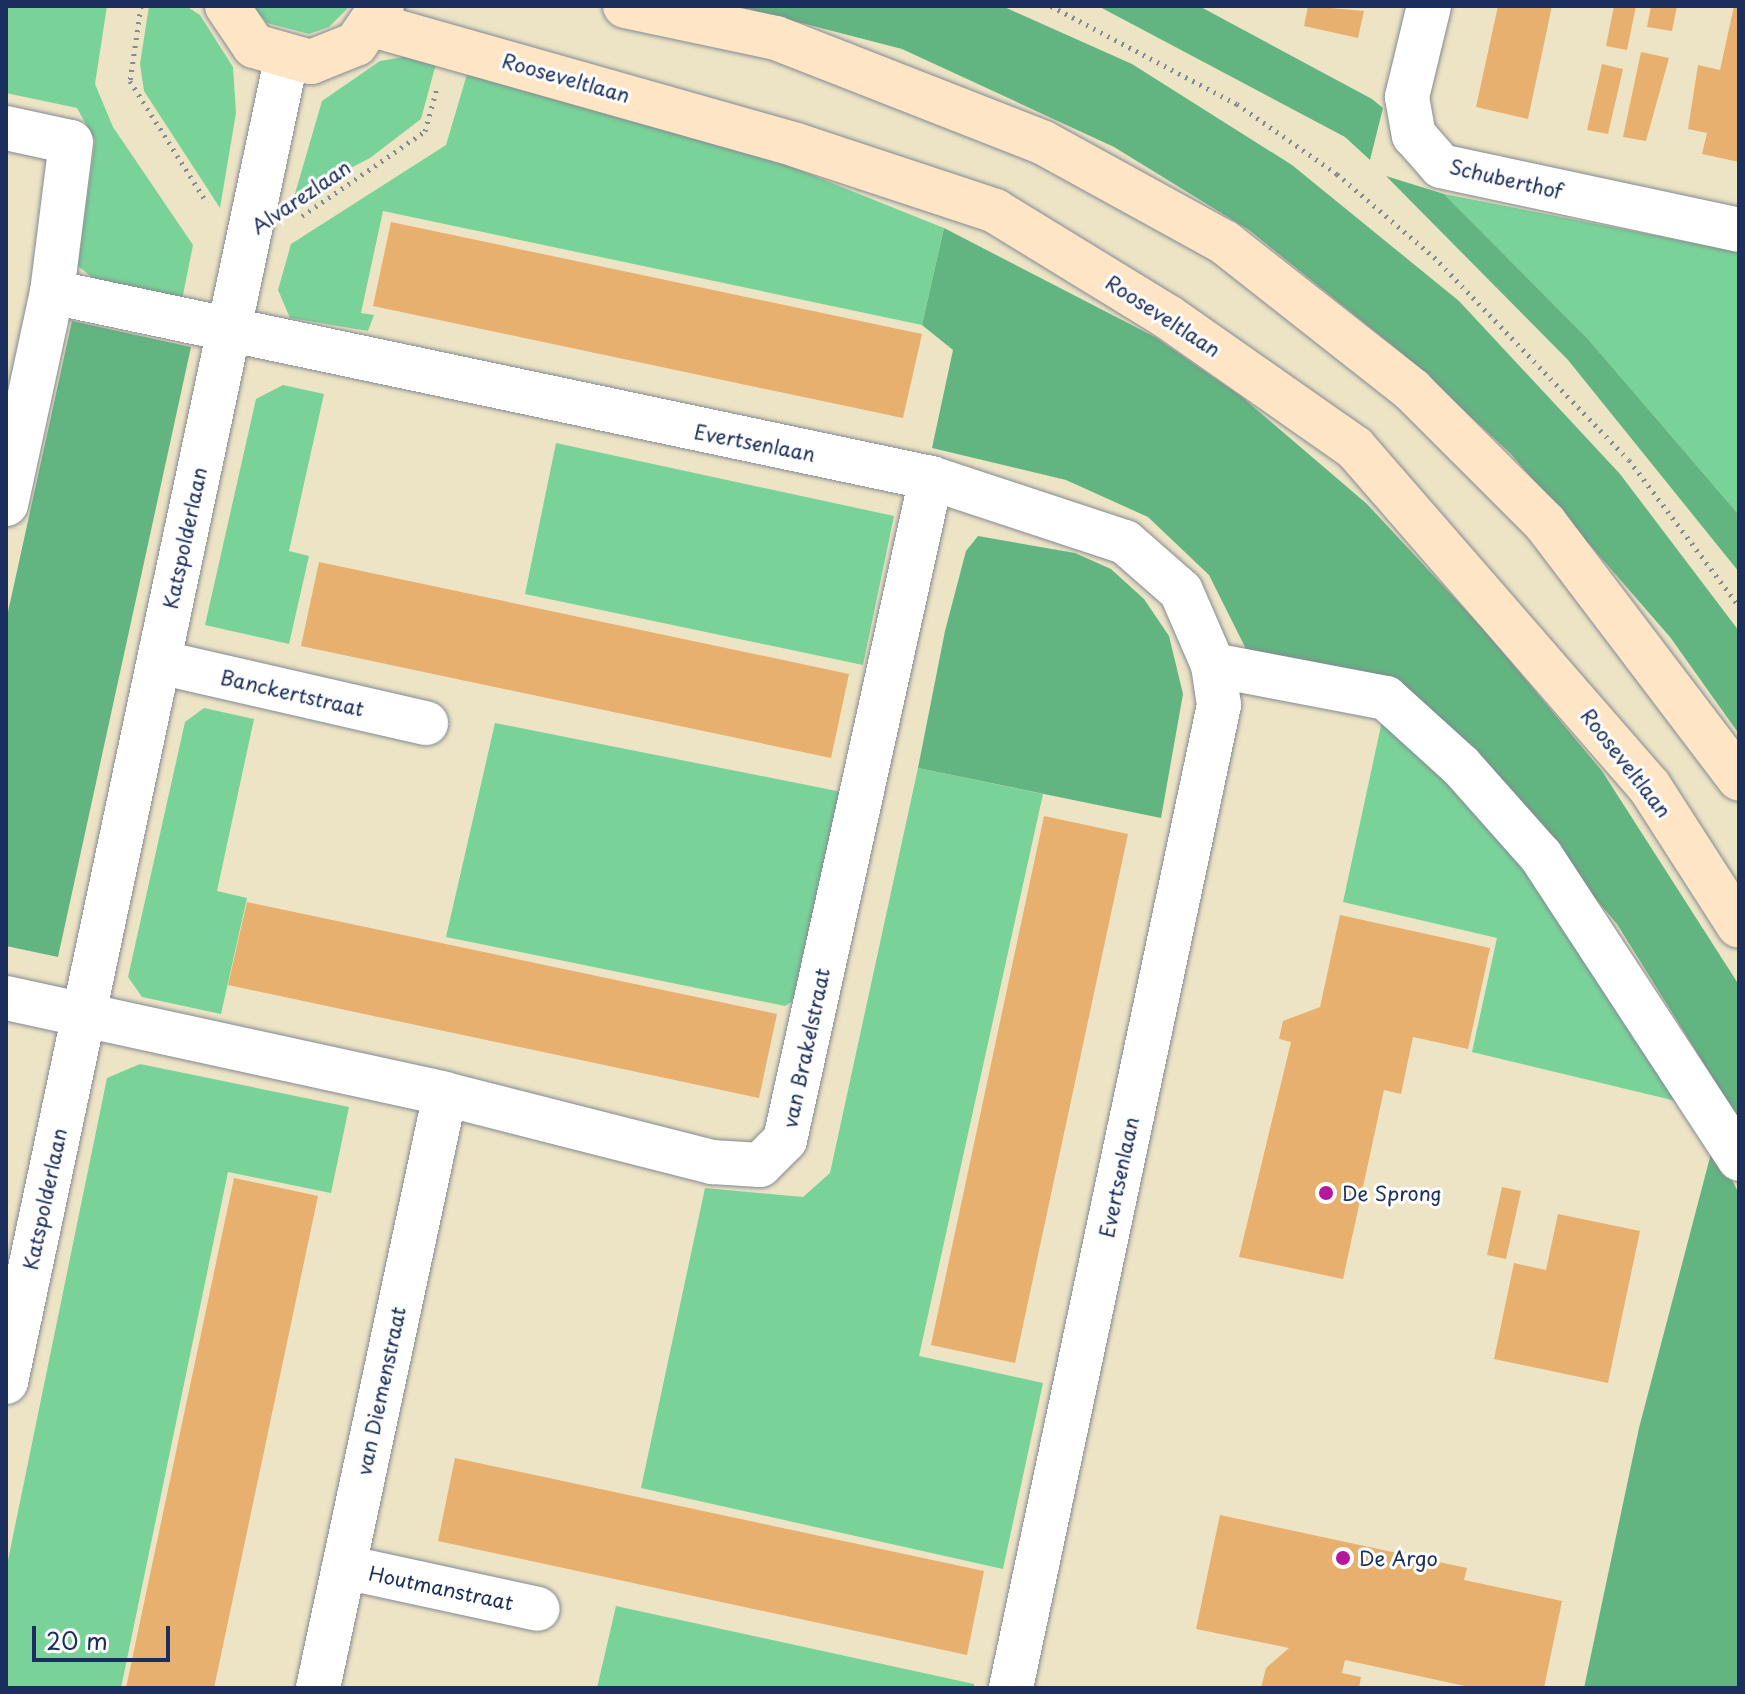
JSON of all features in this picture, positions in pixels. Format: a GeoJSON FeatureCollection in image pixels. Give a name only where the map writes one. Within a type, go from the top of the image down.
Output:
{"type":"FeatureCollection","features":[{"type":"Feature","properties":{"kind":"main road"},"geometry":{"type":"LineString","coordinates":[[227,6],[254,46],[286,60],[335,57],[378,16]]}},
{"type":"Feature","properties":{"kind":"main road"},"geometry":{"type":"LineString","coordinates":[[625,6],[776,38],[1027,136],[1224,242],[1412,390],[1545,523],[1739,779]]}},
{"type":"Feature","properties":{"kind":"main road","name":"Rooseveltlaan"},"geometry":{"type":"LineString","coordinates":[[378,16],[449,44],[995,211],[1168,317],[1355,448],[1649,786],[1739,926]]}},
{"type":"Feature","properties":{"kind":"street","name":"Schuberthof"},"geometry":{"type":"LineString","coordinates":[[1429,6],[1407,97],[1414,135],[1441,166],[1739,230]]}},
{"type":"Feature","properties":{"kind":"street","name":"Katspolderlaan"},"geometry":{"type":"LineString","coordinates":[[6,1382],[286,60]]}},
{"type":"Feature","properties":{"kind":"street"},"geometry":{"type":"LineString","coordinates":[[6,128],[71,142],[52,292],[6,504]]}},
{"type":"Feature","properties":{"kind":"street","name":"Evertsenlaan"},"geometry":{"type":"LineString","coordinates":[[52,292],[227,333],[931,478],[1125,542],[1181,591],[1213,665],[1219,705],[1011,1688]]}},
{"type":"Feature","properties":{"kind":"street","name":"van Brakelstraat"},"geometry":{"type":"LineString","coordinates":[[83,1017],[445,1094],[712,1162],[760,1165],[785,1140],[931,478]]}},
{"type":"Feature","properties":{"kind":"street","name":"Banckertstraat"},"geometry":{"type":"LineString","coordinates":[[159,662],[426,723]]}},
{"type":"Feature","properties":{"kind":"street"},"geometry":{"type":"LineString","coordinates":[[1213,665],[1386,698],[1461,766],[1541,856],[1739,1159]]}},
{"type":"Feature","properties":{"kind":"street"},"geometry":{"type":"LineString","coordinates":[[6,998],[83,1017]]}},
{"type":"Feature","properties":{"kind":"street","name":"van Diemenstraat"},"geometry":{"type":"LineString","coordinates":[[318,1688],[445,1094]]}},
{"type":"Feature","properties":{"kind":"street","name":"Houtmanstraat"},"geometry":{"type":"LineString","coordinates":[[344,1567],[538,1609]]}},
{"type":"Feature","properties":{"kind":"path","name":"Alvarezlaan"},"geometry":{"type":"LineString","coordinates":[[141,6],[130,81],[244,256],[425,131],[449,44]]}},
{"type":"Feature","properties":{"kind":"path"},"geometry":{"type":"LineString","coordinates":[[1051,6],[1237,104],[1337,174],[1434,257],[1629,460],[1739,606]]}},
{"type":"Feature","properties":{"kind":"green space"},"geometry":{"type":"Polygon","coordinates":[[[6,6],[107,6],[95,84],[113,127],[193,245],[180,310],[98,282],[78,266],[95,140],[77,108],[6,93],[6,6]]]}},
{"type":"Feature","properties":{"kind":"green space"},"geometry":{"type":"Polygon","coordinates":[[[149,6],[186,6],[200,15],[233,67],[236,113],[220,208],[144,91],[140,64],[149,6]]]}},
{"type":"Feature","properties":{"kind":"green space"},"geometry":{"type":"Polygon","coordinates":[[[252,6],[350,6],[329,27],[309,34],[267,23],[252,6]]]}},
{"type":"Feature","properties":{"kind":"green space"},"geometry":{"type":"Polygon","coordinates":[[[664,6],[1002,6],[1132,64],[1292,165],[1459,301],[1620,474],[1739,631],[1739,734],[1670,637],[1510,453],[1403,354],[1249,230],[1114,147],[902,49],[748,9],[664,6]]]}},
{"type":"Feature","properties":{"kind":"green space"},"geometry":{"type":"Polygon","coordinates":[[[1098,6],[1199,6],[1372,99],[1383,108],[1370,160],[1345,137],[1098,6]]]}},
{"type":"Feature","properties":{"kind":"green space"},"geometry":{"type":"Polygon","coordinates":[[[415,55],[437,60],[421,119],[370,158],[294,197],[322,101],[380,61],[415,55]]]}},
{"type":"Feature","properties":{"kind":"green space"},"geometry":{"type":"Polygon","coordinates":[[[470,64],[700,130],[944,228],[922,325],[383,211],[361,313],[374,315],[368,331],[290,318],[278,290],[291,244],[446,145],[470,64]]]}},
{"type":"Feature","properties":{"kind":"green space"},"geometry":{"type":"Polygon","coordinates":[[[1386,176],[1444,194],[1588,339],[1739,515],[1739,572],[1568,360],[1386,176]]]}},
{"type":"Feature","properties":{"kind":"green space"},"geometry":{"type":"Polygon","coordinates":[[[1444,194],[1739,252],[1739,515],[1588,339],[1444,194]]]}},
{"type":"Feature","properties":{"kind":"green space"},"geometry":{"type":"Polygon","coordinates":[[[944,228],[1155,337],[1242,397],[1367,504],[1486,632],[1602,771],[1739,985],[1739,1120],[1617,924],[1489,774],[1247,651],[1209,575],[1148,517],[1066,480],[932,448],[953,350],[922,325],[944,228]]]}},
{"type":"Feature","properties":{"kind":"green space"},"geometry":{"type":"Polygon","coordinates":[[[72,321],[191,347],[58,957],[6,946],[6,621],[72,321]]]}},
{"type":"Feature","properties":{"kind":"green space"},"geometry":{"type":"Polygon","coordinates":[[[283,385],[324,394],[289,551],[309,556],[289,644],[205,625],[256,399],[283,385]]]}},
{"type":"Feature","properties":{"kind":"green space"},"geometry":{"type":"Polygon","coordinates":[[[556,443],[894,516],[863,665],[525,594],[556,443]]]}},
{"type":"Feature","properties":{"kind":"green space"},"geometry":{"type":"Polygon","coordinates":[[[978,536],[1075,553],[1111,569],[1144,599],[1169,636],[1183,694],[1161,818],[918,768],[945,631],[966,551],[978,536]]]}},
{"type":"Feature","properties":{"kind":"green space"},"geometry":{"type":"Polygon","coordinates":[[[204,708],[254,719],[217,891],[247,898],[221,1014],[142,997],[128,977],[185,722],[204,708]]]}},
{"type":"Feature","properties":{"kind":"green space"},"geometry":{"type":"Polygon","coordinates":[[[1382,721],[1498,829],[1697,1106],[1472,1052],[1497,938],[1343,902],[1382,721]]]}},
{"type":"Feature","properties":{"kind":"green space"},"geometry":{"type":"Polygon","coordinates":[[[495,723],[842,792],[797,998],[785,1006],[446,937],[495,723]]]}},
{"type":"Feature","properties":{"kind":"green space"},"geometry":{"type":"Polygon","coordinates":[[[918,768],[1043,794],[919,1356],[1043,1383],[1003,1569],[641,1488],[705,1188],[803,1197],[830,1173],[918,768]]]}},
{"type":"Feature","properties":{"kind":"green space"},"geometry":{"type":"Polygon","coordinates":[[[140,1064],[349,1107],[331,1193],[228,1172],[121,1688],[6,1688],[6,1570],[107,1078],[140,1064]]]}},
{"type":"Feature","properties":{"kind":"green space"},"geometry":{"type":"Polygon","coordinates":[[[1714,1142],[1739,1194],[1739,1688],[1584,1688],[1639,1428],[1714,1142]]]}},
{"type":"Feature","properties":{"kind":"green space"},"geometry":{"type":"Polygon","coordinates":[[[616,1606],[974,1684],[974,1688],[597,1688],[616,1606]]]}},
{"type":"Feature","properties":{"kind":"building"},"geometry":{"type":"Polygon","coordinates":[[[1308,6],[1364,11],[1358,38],[1304,26],[1308,6]]]}},
{"type":"Feature","properties":{"kind":"building"},"geometry":{"type":"Polygon","coordinates":[[[1498,6],[1552,6],[1528,119],[1476,107],[1498,6]]]}},
{"type":"Feature","properties":{"kind":"building"},"geometry":{"type":"Polygon","coordinates":[[[1614,6],[1636,6],[1627,50],[1606,46],[1614,6]]]}},
{"type":"Feature","properties":{"kind":"building"},"geometry":{"type":"Polygon","coordinates":[[[1651,6],[1677,6],[1672,31],[1647,27],[1651,6]]]}},
{"type":"Feature","properties":{"kind":"building"},"geometry":{"type":"Polygon","coordinates":[[[1734,6],[1739,6],[1739,162],[1702,154],[1707,133],[1688,129],[1698,65],[1720,70],[1734,6]]]}},
{"type":"Feature","properties":{"kind":"building"},"geometry":{"type":"Polygon","coordinates":[[[1641,52],[1669,58],[1646,141],[1623,137],[1641,52]]]}},
{"type":"Feature","properties":{"kind":"building"},"geometry":{"type":"Polygon","coordinates":[[[1602,64],[1623,69],[1608,134],[1587,130],[1602,64]]]}},
{"type":"Feature","properties":{"kind":"building"},"geometry":{"type":"Polygon","coordinates":[[[391,222],[922,334],[903,418],[373,306],[391,222]]]}},
{"type":"Feature","properties":{"kind":"building"},"geometry":{"type":"Polygon","coordinates":[[[319,562],[849,674],[831,758],[301,646],[319,562]]]}},
{"type":"Feature","properties":{"kind":"building"},"geometry":{"type":"Polygon","coordinates":[[[1044,816],[1128,834],[1015,1363],[931,1345],[1044,816]]]}},
{"type":"Feature","properties":{"kind":"building"},"geometry":{"type":"Polygon","coordinates":[[[247,902],[777,1014],[759,1098],[228,985],[247,902]]]}},
{"type":"Feature","properties":{"kind":"building"},"geometry":{"type":"Polygon","coordinates":[[[1340,915],[1490,948],[1468,1049],[1413,1037],[1401,1094],[1384,1090],[1343,1279],[1239,1257],[1291,1042],[1279,1039],[1283,1021],[1320,1007],[1340,915]]]}},
{"type":"Feature","properties":{"kind":"building"},"geometry":{"type":"Polygon","coordinates":[[[234,1178],[318,1196],[214,1688],[126,1688],[234,1178]]]}},
{"type":"Feature","properties":{"kind":"building"},"geometry":{"type":"Polygon","coordinates":[[[1502,1187],[1521,1191],[1506,1259],[1487,1255],[1502,1187]]]}},
{"type":"Feature","properties":{"kind":"building"},"geometry":{"type":"Polygon","coordinates":[[[1558,1214],[1640,1231],[1608,1383],[1494,1359],[1514,1263],[1546,1270],[1558,1214]]]}},
{"type":"Feature","properties":{"kind":"building"},"geometry":{"type":"Polygon","coordinates":[[[455,1458],[984,1571],[967,1655],[438,1541],[455,1458]]]}},
{"type":"Feature","properties":{"kind":"building"},"geometry":{"type":"Polygon","coordinates":[[[1220,1515],[1467,1568],[1464,1580],[1562,1601],[1544,1688],[1474,1688],[1345,1660],[1342,1673],[1361,1677],[1359,1688],[1261,1688],[1266,1668],[1289,1648],[1196,1629],[1220,1515]]]}},
{"type":"Feature","properties":{"kind":"place","name":"De Sprong"},"geometry":{"type":"Point","coordinates":[1326,1193]}},
{"type":"Feature","properties":{"kind":"place","name":"De Argo"},"geometry":{"type":"Point","coordinates":[1343,1558]}}]}
